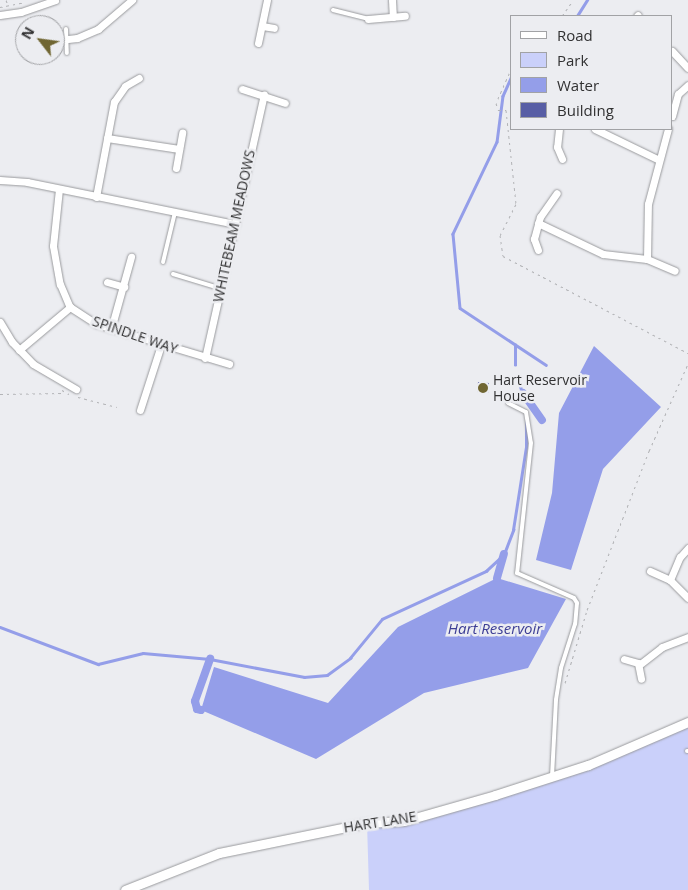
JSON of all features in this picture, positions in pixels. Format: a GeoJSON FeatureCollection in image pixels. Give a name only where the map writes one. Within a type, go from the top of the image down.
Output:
{"type":"FeatureCollection","features":[{"type":"Feature","properties":{"kind":"street"},"geometry":{"type":"LineString","coordinates":[[0,15],[21,12],[55,0]]}},
{"type":"Feature","properties":{"kind":"street"},"geometry":{"type":"LineString","coordinates":[[68,38],[78,38],[98,29],[132,0]]}},
{"type":"Feature","properties":{"kind":"street"},"geometry":{"type":"LineString","coordinates":[[258,43],[267,0]]}},
{"type":"Feature","properties":{"kind":"street"},"geometry":{"type":"LineString","coordinates":[[392,0],[393,17]]}},
{"type":"Feature","properties":{"kind":"street"},"geometry":{"type":"LineString","coordinates":[[368,19],[405,16]]}},
{"type":"Feature","properties":{"kind":"street"},"geometry":{"type":"LineString","coordinates":[[262,26],[274,28]]}},
{"type":"Feature","properties":{"kind":"street"},"geometry":{"type":"LineString","coordinates":[[673,52],[688,68]]}},
{"type":"Feature","properties":{"kind":"street"},"geometry":{"type":"LineString","coordinates":[[96,196],[117,95],[130,81],[140,78]]}},
{"type":"Feature","properties":{"kind":"street"},"geometry":{"type":"LineString","coordinates":[[673,112],[678,94],[688,85]]}},
{"type":"Feature","properties":{"kind":"street"},"geometry":{"type":"LineString","coordinates":[[242,89],[285,103]]}},
{"type":"Feature","properties":{"kind":"street","name":"WHITEBEAM MEADOWS"},"geometry":{"type":"LineString","coordinates":[[205,358],[264,95]]}},
{"type":"Feature","properties":{"kind":"street"},"geometry":{"type":"LineString","coordinates":[[559,130],[557,146],[562,160]]}},
{"type":"Feature","properties":{"kind":"street"},"geometry":{"type":"LineString","coordinates":[[597,130],[660,160]]}},
{"type":"Feature","properties":{"kind":"street"},"geometry":{"type":"LineString","coordinates":[[647,260],[648,204],[668,130]]}},
{"type":"Feature","properties":{"kind":"street"},"geometry":{"type":"LineString","coordinates":[[176,168],[182,133]]}},
{"type":"Feature","properties":{"kind":"street"},"geometry":{"type":"LineString","coordinates":[[107,138],[179,149]]}},
{"type":"Feature","properties":{"kind":"street"},"geometry":{"type":"LineString","coordinates":[[0,180],[27,182],[236,224]]}},
{"type":"Feature","properties":{"kind":"street"},"geometry":{"type":"LineString","coordinates":[[19,350],[70,307],[61,290],[53,246],[59,189]]}},
{"type":"Feature","properties":{"kind":"street"},"geometry":{"type":"LineString","coordinates":[[538,250],[534,239],[538,223],[543,210],[557,193]]}},
{"type":"Feature","properties":{"kind":"street"},"geometry":{"type":"LineString","coordinates":[[538,223],[603,254],[647,260],[675,271]]}},
{"type":"Feature","properties":{"kind":"street"},"geometry":{"type":"LineString","coordinates":[[111,329],[131,257]]}},
{"type":"Feature","properties":{"kind":"street"},"geometry":{"type":"LineString","coordinates":[[107,282],[124,287]]}},
{"type":"Feature","properties":{"kind":"street","name":"SPINDLE WAY"},"geometry":{"type":"LineString","coordinates":[[70,307],[96,324],[228,364]]}},
{"type":"Feature","properties":{"kind":"street"},"geometry":{"type":"LineString","coordinates":[[0,322],[19,350],[47,374],[76,389]]}},
{"type":"Feature","properties":{"kind":"street"},"geometry":{"type":"LineString","coordinates":[[140,410],[161,344]]}},
{"type":"Feature","properties":{"kind":"street"},"geometry":{"type":"LineString","coordinates":[[670,580],[676,564],[688,548]]}},
{"type":"Feature","properties":{"kind":"street"},"geometry":{"type":"LineString","coordinates":[[650,571],[670,580],[688,598]]}},
{"type":"Feature","properties":{"kind":"street"},"geometry":{"type":"LineString","coordinates":[[639,665],[662,647],[688,637]]}},
{"type":"Feature","properties":{"kind":"street"},"geometry":{"type":"LineString","coordinates":[[624,659],[639,665]]}},
{"type":"Feature","properties":{"kind":"street"},"geometry":{"type":"LineString","coordinates":[[639,665],[641,679]]}},
{"type":"Feature","properties":{"kind":"street","name":"HART LANE"},"geometry":{"type":"LineString","coordinates":[[125,890],[220,853],[367,823],[404,821],[552,777],[588,765],[688,722]]}},
{"type":"Feature","properties":{"kind":"lane"},"geometry":{"type":"LineString","coordinates":[[333,10],[368,19]]}},
{"type":"Feature","properties":{"kind":"lane"},"geometry":{"type":"LineString","coordinates":[[66,29],[68,38],[67,53]]}},
{"type":"Feature","properties":{"kind":"lane"},"geometry":{"type":"LineString","coordinates":[[163,262],[175,212]]}},
{"type":"Feature","properties":{"kind":"lane"},"geometry":{"type":"LineString","coordinates":[[172,274],[222,289]]}},
{"type":"Feature","properties":{"kind":"lane"},"geometry":{"type":"LineString","coordinates":[[508,403],[526,412],[531,443],[517,573],[574,598],[577,604],[575,624],[561,668],[556,700],[552,777]]}},
{"type":"Feature","properties":{"kind":"path"},"geometry":{"type":"LineString","coordinates":[[6,0],[8,6]]}},
{"type":"Feature","properties":{"kind":"path"},"geometry":{"type":"LineString","coordinates":[[563,15],[574,0]]}},
{"type":"Feature","properties":{"kind":"path"},"geometry":{"type":"LineString","coordinates":[[0,7],[31,1]]}},
{"type":"Feature","properties":{"kind":"path"},"geometry":{"type":"LineString","coordinates":[[510,71],[498,92],[498,110],[506,110],[516,204],[500,235],[503,256],[688,353]]}},
{"type":"Feature","properties":{"kind":"path"},"geometry":{"type":"LineString","coordinates":[[565,684],[587,610],[649,451],[688,364]]}},
{"type":"Feature","properties":{"kind":"path"},"geometry":{"type":"LineString","coordinates":[[0,394],[65,393],[118,407]]}},
{"type":"Feature","properties":{"kind":"green space"},"geometry":{"type":"Polygon","coordinates":[[[688,722],[688,890],[369,890],[367,823],[404,821],[588,765],[688,722]]]}},
{"type":"Feature","properties":{"kind":"water"},"geometry":{"type":"Polygon","coordinates":[[[594,346],[661,407],[603,469],[571,570],[536,560],[552,493],[559,413],[594,346]]]}},
{"type":"Feature","properties":{"kind":"water","name":"Hart Reservoir"},"geometry":{"type":"Polygon","coordinates":[[[497,578],[566,599],[528,668],[424,693],[316,759],[201,710],[214,667],[328,703],[398,627],[497,578]]]}},
{"type":"Feature","properties":{"kind":"building","name":"Hart Reservoir House"},"geometry":{"type":"Polygon","coordinates":[[[478,382],[489,383],[488,393],[477,392],[478,382]]]}},
{"type":"Feature","properties":{"kind":"waterway"},"geometry":{"type":"LineString","coordinates":[[578,15],[587,0]]}},
{"type":"Feature","properties":{"kind":"waterway"},"geometry":{"type":"LineString","coordinates":[[510,80],[503,96],[497,142],[453,234],[460,308],[546,365]]}},
{"type":"Feature","properties":{"kind":"waterway"},"geometry":{"type":"LineString","coordinates":[[515,345],[515,365]]}},
{"type":"Feature","properties":{"kind":"waterway"},"geometry":{"type":"LineString","coordinates":[[519,382],[524,397]]}},
{"type":"Feature","properties":{"kind":"waterway"},"geometry":{"type":"LineString","coordinates":[[523,393],[542,420]]}},
{"type":"Feature","properties":{"kind":"waterway"},"geometry":{"type":"LineString","coordinates":[[0,627],[98,664],[143,653],[210,659],[304,677],[327,675],[350,658],[382,619],[486,571],[504,554],[513,530],[526,447],[526,421]]}},
{"type":"Feature","properties":{"kind":"waterway"},"geometry":{"type":"LineString","coordinates":[[497,578],[504,554]]}},
{"type":"Feature","properties":{"kind":"waterway"},"geometry":{"type":"LineString","coordinates":[[201,710],[197,709],[195,701],[210,659]]}},
{"type":"Feature","properties":{"kind":"place","name":"Hart Reservoir House"},"geometry":{"type":"Point","coordinates":[483,388]}}]}
